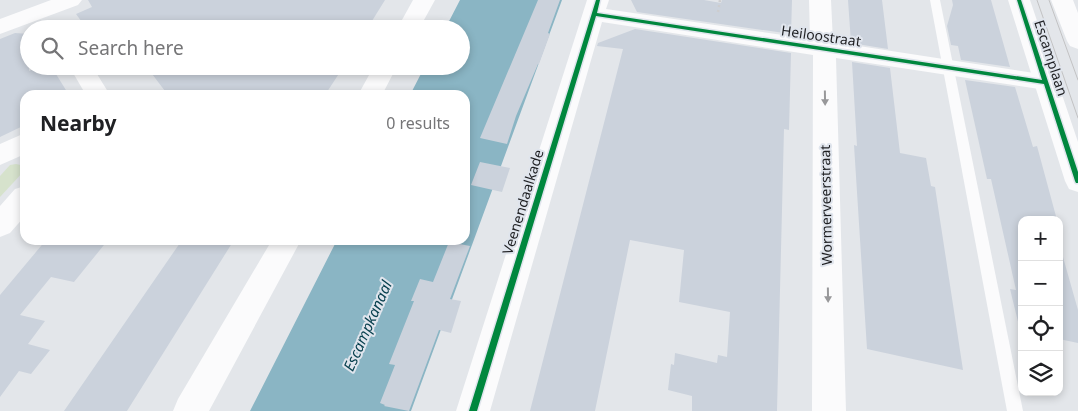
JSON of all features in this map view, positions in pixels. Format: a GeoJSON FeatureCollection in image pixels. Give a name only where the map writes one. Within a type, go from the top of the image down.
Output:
{"type":"FeatureCollection","features":[{"type":"Feature","properties":{"kind":"street"},"geometry":{"type":"LineString","coordinates":[[0,9],[24,0]]}},
{"type":"Feature","properties":{"kind":"street"},"geometry":{"type":"LineString","coordinates":[[0,27],[42,5],[71,0]]}},
{"type":"Feature","properties":{"kind":"street"},"geometry":{"type":"LineString","coordinates":[[413,20],[424,0]]}},
{"type":"Feature","properties":{"kind":"street","name":"Wormerveerstraat"},"geometry":{"type":"LineString","coordinates":[[820,0],[821,38],[824,49],[829,411]]}},
{"type":"Feature","properties":{"kind":"street","name":"Escamplaan"},"geometry":{"type":"LineString","coordinates":[[1019,0],[1078,181]]}},
{"type":"Feature","properties":{"kind":"street","name":"Escamplaan"},"geometry":{"type":"LineString","coordinates":[[1062,0],[1078,41]]}},
{"type":"Feature","properties":{"kind":"street"},"geometry":{"type":"LineString","coordinates":[[42,5],[51,20]]}},
{"type":"Feature","properties":{"kind":"street","name":"Heiloostraat"},"geometry":{"type":"LineString","coordinates":[[596,7],[824,49],[1046,82]]}},
{"type":"Feature","properties":{"kind":"street","name":"Veenendaalkade"},"geometry":{"type":"LineString","coordinates":[[473,411],[596,7]]}},
{"type":"Feature","properties":{"kind":"street"},"geometry":{"type":"LineString","coordinates":[[86,75],[95,90]]}},
{"type":"Feature","properties":{"kind":"street"},"geometry":{"type":"LineString","coordinates":[[373,90],[381,75]]}},
{"type":"Feature","properties":{"kind":"street"},"geometry":{"type":"LineString","coordinates":[[0,155],[20,145]]}},
{"type":"Feature","properties":{"kind":"street"},"geometry":{"type":"LineString","coordinates":[[0,225],[20,203]]}},
{"type":"Feature","properties":{"kind":"street"},"geometry":{"type":"LineString","coordinates":[[190,411],[284,245]]}},
{"type":"Feature","properties":{"kind":"lane"},"geometry":{"type":"LineString","coordinates":[[935,0],[1015,411]]}},
{"type":"Feature","properties":{"kind":"green space"},"geometry":{"type":"Polygon","coordinates":[[[10,165],[20,165],[20,175],[0,197],[0,176],[10,165]]]}},
{"type":"Feature","properties":{"kind":"water","name":"Escampkanaal"},"geometry":{"type":"Polygon","coordinates":[[[460,0],[562,0],[411,411],[250,411],[334,245],[470,245],[470,90],[413,90],[420,75],[470,75],[470,20],[450,20],[460,0]]]}},
{"type":"Feature","properties":{"kind":"building"},"geometry":{"type":"Polygon","coordinates":[[[88,0],[385,0],[373,20],[80,20],[76,14],[92,7],[88,0]]]}},
{"type":"Feature","properties":{"kind":"building"},"geometry":{"type":"Polygon","coordinates":[[[538,0],[560,0],[539,64],[516,116],[507,144],[480,138],[538,0]]]}},
{"type":"Feature","properties":{"kind":"building"},"geometry":{"type":"Polygon","coordinates":[[[631,0],[704,0],[721,3],[722,0],[792,0],[791,34],[637,12],[631,0]]]}},
{"type":"Feature","properties":{"kind":"building"},"geometry":{"type":"Polygon","coordinates":[[[848,0],[882,0],[888,49],[851,43],[848,0]]]}},
{"type":"Feature","properties":{"kind":"building"},"geometry":{"type":"Polygon","coordinates":[[[952,0],[991,0],[1010,67],[961,60],[958,46],[951,45],[947,26],[953,5],[952,0]]]}},
{"type":"Feature","properties":{"kind":"building"},"geometry":{"type":"Polygon","coordinates":[[[635,29],[791,53],[789,130],[784,129],[777,411],[692,411],[692,396],[668,390],[671,364],[674,365],[675,353],[717,363],[718,355],[727,357],[730,312],[679,302],[684,250],[630,240],[595,411],[530,411],[623,49],[597,46],[598,43],[635,29]]]}},
{"type":"Feature","properties":{"kind":"building"},"geometry":{"type":"Polygon","coordinates":[[[15,33],[20,33],[20,75],[57,75],[66,90],[20,90],[20,127],[0,137],[0,39],[15,33]]]}},
{"type":"Feature","properties":{"kind":"building"},"geometry":{"type":"Polygon","coordinates":[[[852,62],[890,68],[900,153],[926,158],[931,186],[935,187],[963,370],[867,349],[854,145],[857,146],[852,62]]]}},
{"type":"Feature","properties":{"kind":"building"},"geometry":{"type":"Polygon","coordinates":[[[153,75],[338,75],[328,90],[164,90],[153,75]]]}},
{"type":"Feature","properties":{"kind":"building"},"geometry":{"type":"Polygon","coordinates":[[[965,80],[1015,87],[1033,147],[1037,146],[1056,216],[1018,216],[1018,322],[1010,289],[1016,290],[991,179],[987,179],[965,80]]]}},
{"type":"Feature","properties":{"kind":"building"},"geometry":{"type":"Polygon","coordinates":[[[480,162],[510,168],[502,192],[471,185],[480,162]]]}},
{"type":"Feature","properties":{"kind":"building"},"geometry":{"type":"Polygon","coordinates":[[[42,245],[104,245],[74,282],[51,277],[20,315],[45,321],[28,344],[50,350],[31,374],[19,371],[0,397],[0,295],[42,245]]]}},
{"type":"Feature","properties":{"kind":"building"},"geometry":{"type":"Polygon","coordinates":[[[179,245],[231,245],[127,411],[64,411],[179,245]]]}},
{"type":"Feature","properties":{"kind":"building"},"geometry":{"type":"Polygon","coordinates":[[[448,245],[470,246],[450,299],[461,301],[451,333],[439,330],[409,411],[384,406],[380,403],[395,365],[389,364],[414,301],[411,301],[420,279],[433,282],[448,245]]]}},
{"type":"Feature","properties":{"kind":"building"},"geometry":{"type":"Polygon","coordinates":[[[1063,257],[1078,310],[1078,343],[1063,340],[1063,257]]]}},
{"type":"Feature","properties":{"kind":"tram line"},"geometry":{"type":"LineString","coordinates":[[1037,0],[1078,118]]}},
{"type":"Feature","properties":{"kind":"tram line"},"geometry":{"type":"LineString","coordinates":[[1049,0],[1078,80]]}},
{"type":"Feature","properties":{"kind":"cycle path"},"geometry":{"type":"LineString","coordinates":[[473,411],[598,0]]}},
{"type":"Feature","properties":{"kind":"cycle path"},"geometry":{"type":"LineString","coordinates":[[1019,0],[1078,181]]}},
{"type":"Feature","properties":{"kind":"cycle path"},"geometry":{"type":"LineString","coordinates":[[594,14],[1046,82]]}}]}
